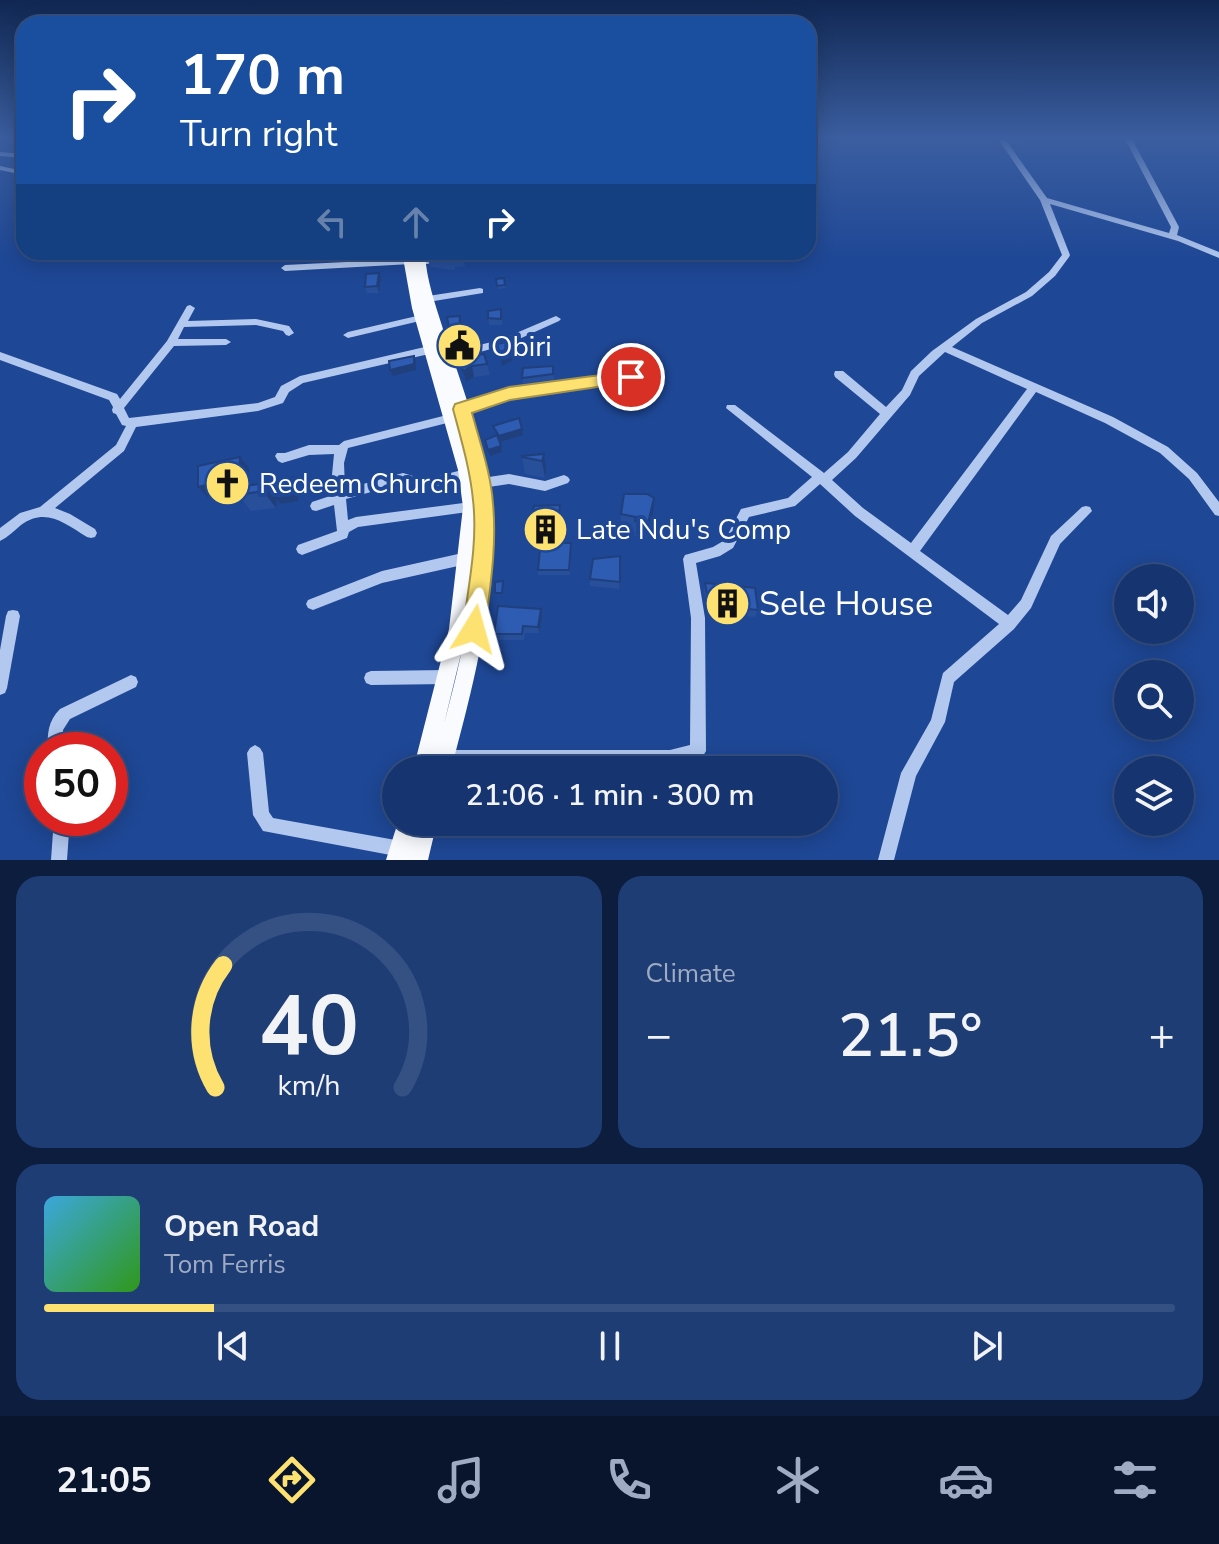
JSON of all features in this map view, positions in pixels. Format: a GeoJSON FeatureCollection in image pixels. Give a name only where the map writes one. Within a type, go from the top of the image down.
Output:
{"type":"FeatureCollection","features":[{"type":"Feature","properties":{"kind":"main road"},"geometry":{"type":"LineString","coordinates":[[414,260],[421,318],[429,350],[482,483],[458,629],[427,756]]}},
{"type":"Feature","properties":{"kind":"main road"},"geometry":{"type":"LineString","coordinates":[[415,260],[446,357],[471,507],[474,629],[445,756]]}},
{"type":"Feature","properties":{"kind":"main road"},"geometry":{"type":"LineString","coordinates":[[405,856],[407,836]]}},
{"type":"Feature","properties":{"kind":"main road"},"geometry":{"type":"LineString","coordinates":[[405,856],[418,836]]}},
{"type":"Feature","properties":{"kind":"street"},"geometry":{"type":"LineString","coordinates":[[678,756],[698,751],[698,618],[693,569],[689,559],[716,552],[729,544],[745,513],[791,502],[822,479],[852,455],[906,392],[915,374],[979,321],[1029,294],[1063,262],[1065,248],[1044,200],[1029,179]]}},
{"type":"Feature","properties":{"kind":"street"},"geometry":{"type":"LineString","coordinates":[[1149,179],[1175,227],[1172,236]]}},
{"type":"Feature","properties":{"kind":"street"},"geometry":{"type":"LineString","coordinates":[[1044,200],[1172,236],[1219,255]]}},
{"type":"Feature","properties":{"kind":"street"},"geometry":{"type":"LineString","coordinates":[[285,268],[379,260]]}},
{"type":"Feature","properties":{"kind":"street"},"geometry":{"type":"LineString","coordinates":[[428,299],[480,291]]}},
{"type":"Feature","properties":{"kind":"street"},"geometry":{"type":"LineString","coordinates":[[117,410],[171,343],[190,308]]}},
{"type":"Feature","properties":{"kind":"street"},"geometry":{"type":"LineString","coordinates":[[348,335],[421,318]]}},
{"type":"Feature","properties":{"kind":"street"},"geometry":{"type":"LineString","coordinates":[[446,357],[503,343],[556,319]]}},
{"type":"Feature","properties":{"kind":"street"},"geometry":{"type":"LineString","coordinates":[[182,324],[262,322],[286,328],[289,333]]}},
{"type":"Feature","properties":{"kind":"street"},"geometry":{"type":"LineString","coordinates":[[171,343],[226,342]]}},
{"type":"Feature","properties":{"kind":"street"},"geometry":{"type":"LineString","coordinates":[[944,348],[1109,420],[1164,450],[1193,476],[1219,511]]}},
{"type":"Feature","properties":{"kind":"street"},"geometry":{"type":"LineString","coordinates":[[0,356],[113,397],[117,410],[126,422],[133,423],[258,407],[279,400],[285,389],[300,380],[429,350]]}},
{"type":"Feature","properties":{"kind":"street"},"geometry":{"type":"LineString","coordinates":[[839,374],[887,413]]}},
{"type":"Feature","properties":{"kind":"street"},"geometry":{"type":"LineString","coordinates":[[281,456],[309,450],[340,449],[359,440],[456,414],[509,393],[631,377]]}},
{"type":"Feature","properties":{"kind":"street"},"geometry":{"type":"LineString","coordinates":[[912,552],[1034,387]]}},
{"type":"Feature","properties":{"kind":"street"},"geometry":{"type":"LineString","coordinates":[[731,408],[859,512],[1009,624]]}},
{"type":"Feature","properties":{"kind":"street"},"geometry":{"type":"LineString","coordinates":[[43,511],[120,448],[133,423]]}},
{"type":"Feature","properties":{"kind":"street"},"geometry":{"type":"LineString","coordinates":[[302,549],[343,534],[339,497],[340,449]]}},
{"type":"Feature","properties":{"kind":"street"},"geometry":{"type":"LineString","coordinates":[[316,506],[403,478],[409,479],[410,488],[466,474]]}},
{"type":"Feature","properties":{"kind":"street"},"geometry":{"type":"LineString","coordinates":[[482,483],[509,479],[545,486],[564,480]]}},
{"type":"Feature","properties":{"kind":"street"},"geometry":{"type":"LineString","coordinates":[[343,529],[356,522],[471,507]]}},
{"type":"Feature","properties":{"kind":"street"},"geometry":{"type":"LineString","coordinates":[[0,536],[18,519],[43,511],[55,511],[91,533]]}},
{"type":"Feature","properties":{"kind":"street"},"geometry":{"type":"LineString","coordinates":[[886,860],[909,773],[938,722],[948,678],[1009,624],[1026,604],[1055,540],[1086,511]]}},
{"type":"Feature","properties":{"kind":"street"},"geometry":{"type":"LineString","coordinates":[[313,604],[356,585],[473,548]]}},
{"type":"Feature","properties":{"kind":"street"},"geometry":{"type":"LineString","coordinates":[[0,688],[13,616]]}},
{"type":"Feature","properties":{"kind":"street"},"geometry":{"type":"LineString","coordinates":[[371,678],[447,677]]}},
{"type":"Feature","properties":{"kind":"street"},"geometry":{"type":"LineString","coordinates":[[54,732],[65,714],[131,682]]}},
{"type":"Feature","properties":{"kind":"street"},"geometry":{"type":"LineString","coordinates":[[255,753],[261,815],[269,825],[405,856]]}},
{"type":"Feature","properties":{"kind":"street"},"geometry":{"type":"LineString","coordinates":[[59,860],[61,836]]}},
{"type":"Feature","properties":{"kind":"building"},"geometry":{"type":"Polygon","coordinates":[[[379,273],[377,286],[365,287],[366,274],[379,273]]]}},
{"type":"Feature","properties":{"kind":"building"},"geometry":{"type":"Polygon","coordinates":[[[504,278],[505,285],[497,286],[496,279],[504,278]]]}},
{"type":"Feature","properties":{"kind":"building"},"geometry":{"type":"Polygon","coordinates":[[[501,309],[501,319],[488,318],[488,311],[501,309]]]}},
{"type":"Feature","properties":{"kind":"building"},"geometry":{"type":"Polygon","coordinates":[[[460,316],[459,332],[463,331],[464,335],[451,338],[447,317],[460,316]]]}},
{"type":"Feature","properties":{"kind":"building"},"geometry":{"type":"Polygon","coordinates":[[[516,339],[522,349],[501,359],[494,345],[516,339]]]}},
{"type":"Feature","properties":{"kind":"building"},"geometry":{"type":"Polygon","coordinates":[[[470,346],[473,356],[484,354],[487,364],[463,371],[457,349],[470,346]]]}},
{"type":"Feature","properties":{"kind":"building"},"geometry":{"type":"Polygon","coordinates":[[[414,356],[414,364],[390,370],[389,361],[414,356]]]}},
{"type":"Feature","properties":{"kind":"building"},"geometry":{"type":"Polygon","coordinates":[[[553,366],[553,374],[522,378],[523,368],[553,366]]]}},
{"type":"Feature","properties":{"kind":"building"},"geometry":{"type":"Polygon","coordinates":[[[519,418],[522,429],[499,436],[493,426],[519,418]]]}},
{"type":"Feature","properties":{"kind":"building"},"geometry":{"type":"Polygon","coordinates":[[[497,435],[501,446],[488,450],[485,440],[497,435]]]}},
{"type":"Feature","properties":{"kind":"building"},"geometry":{"type":"Polygon","coordinates":[[[544,454],[542,461],[522,457],[522,456],[544,454]]]}},
{"type":"Feature","properties":{"kind":"building"},"geometry":{"type":"Polygon","coordinates":[[[240,457],[239,477],[198,487],[198,466],[240,457]]]}},
{"type":"Feature","properties":{"kind":"building"},"geometry":{"type":"Polygon","coordinates":[[[295,477],[294,495],[277,498],[277,480],[295,477]]]}},
{"type":"Feature","properties":{"kind":"building"},"geometry":{"type":"Polygon","coordinates":[[[265,483],[263,491],[238,495],[239,487],[265,483]]]}},
{"type":"Feature","properties":{"kind":"building"},"geometry":{"type":"Polygon","coordinates":[[[624,494],[647,494],[654,498],[648,523],[621,514],[624,494]]]}},
{"type":"Feature","properties":{"kind":"building"},"geometry":{"type":"Polygon","coordinates":[[[560,505],[556,543],[571,543],[569,570],[538,570],[542,531],[528,532],[534,506],[560,505]]]}},
{"type":"Feature","properties":{"kind":"building"},"geometry":{"type":"Polygon","coordinates":[[[620,556],[620,582],[590,579],[593,559],[620,556]]]}},
{"type":"Feature","properties":{"kind":"building"},"geometry":{"type":"Polygon","coordinates":[[[503,581],[502,593],[495,593],[495,582],[503,581]]]}},
{"type":"Feature","properties":{"kind":"building"},"geometry":{"type":"Polygon","coordinates":[[[705,583],[755,588],[758,610],[709,605],[705,583]]]}},
{"type":"Feature","properties":{"kind":"building"},"geometry":{"type":"Polygon","coordinates":[[[498,606],[541,609],[538,627],[523,626],[522,634],[494,634],[498,606]]]}},
{"type":"Feature","properties":{"kind":"place","name":"Obiri"},"geometry":{"type":"Point","coordinates":[460,346]}},
{"type":"Feature","properties":{"kind":"place","name":"Redeem Church"},"geometry":{"type":"Point","coordinates":[228,483]}},
{"type":"Feature","properties":{"kind":"place","name":"Late Ndu's Comp"},"geometry":{"type":"Point","coordinates":[545,529]}},
{"type":"Feature","properties":{"kind":"place","name":"Sele House"},"geometry":{"type":"Point","coordinates":[728,603]}},
{"type":"Feature","properties":{"kind":"route"},"geometry":{"type":"LineString","coordinates":[[474,629],[484,542],[482,483],[462,409],[509,393],[631,377]]}}]}
